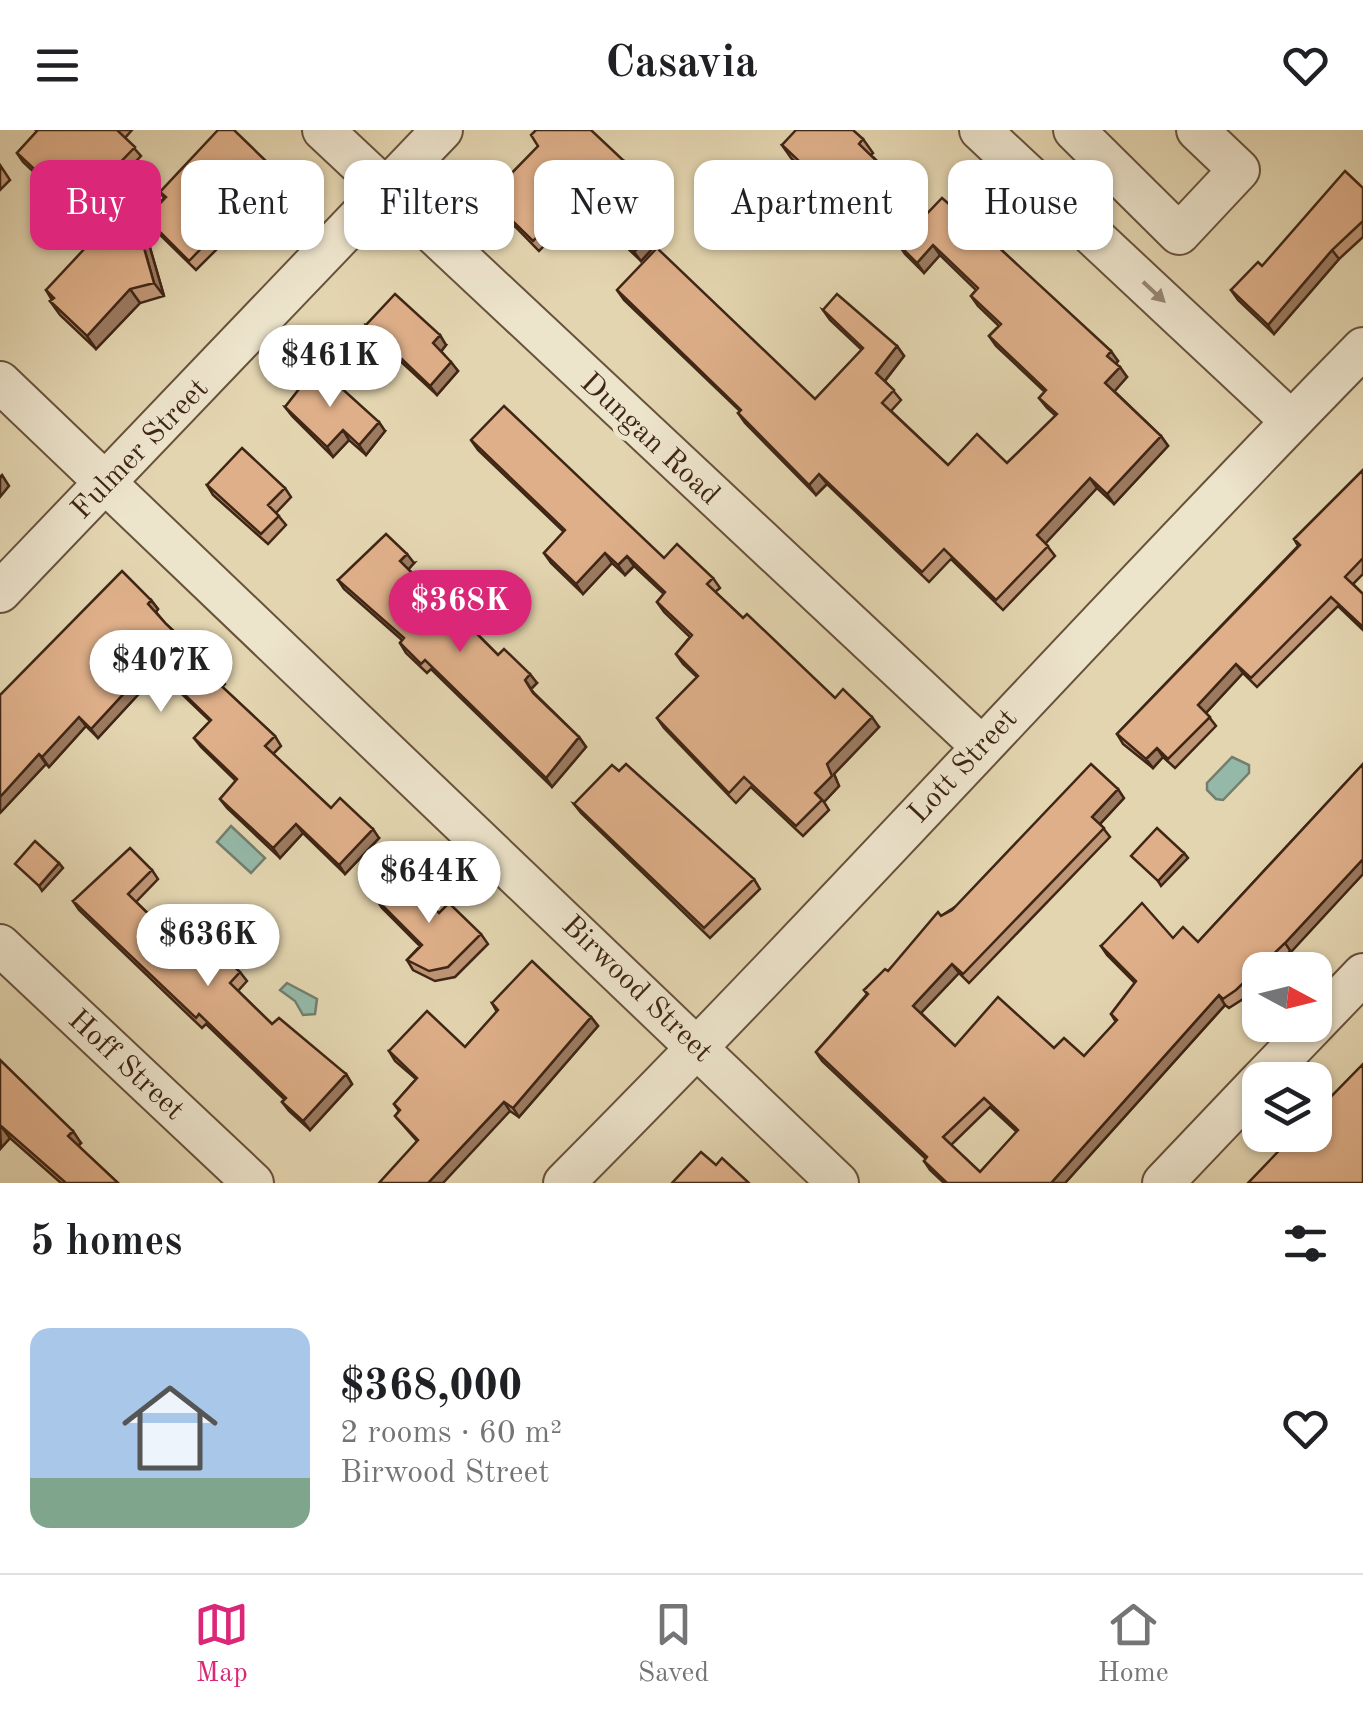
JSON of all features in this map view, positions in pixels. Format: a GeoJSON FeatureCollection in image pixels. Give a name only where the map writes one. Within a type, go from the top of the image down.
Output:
{"type":"FeatureCollection","features":[{"type":"Feature","properties":{"kind":"street","name":"Dungan Road"},"geometry":{"type":"LineString","coordinates":[[323,130],[354,160]]}},
{"type":"Feature","properties":{"kind":"street","name":"Fulmer Street"},"geometry":{"type":"LineString","coordinates":[[414,160],[442,130]]}},
{"type":"Feature","properties":{"kind":"street"},"geometry":{"type":"LineString","coordinates":[[980,130],[1012,160]]}},
{"type":"Feature","properties":{"kind":"street"},"geometry":{"type":"LineString","coordinates":[[1070,160],[1090,135],[1179,234],[1239,170],[1197,130]]}},
{"type":"Feature","properties":{"kind":"street","name":"Fulmer Street"},"geometry":{"type":"LineString","coordinates":[[0,592],[344,234]]}},
{"type":"Feature","properties":{"kind":"street","name":"Dungan Road"},"geometry":{"type":"LineString","coordinates":[[450,250],[980,744]]}},
{"type":"Feature","properties":{"kind":"street"},"geometry":{"type":"LineString","coordinates":[[1108,250],[1291,421]]}},
{"type":"Feature","properties":{"kind":"street","name":"Lott Street"},"geometry":{"type":"LineString","coordinates":[[564,1183],[700,1046],[980,744],[1363,348]]}},
{"type":"Feature","properties":{"kind":"street","name":"Birwood Street"},"geometry":{"type":"LineString","coordinates":[[0,382],[700,1046],[838,1183]]}},
{"type":"Feature","properties":{"kind":"street","name":"Hoff Street"},"geometry":{"type":"LineString","coordinates":[[0,945],[253,1183]]}},
{"type":"Feature","properties":{"kind":"street"},"geometry":{"type":"LineString","coordinates":[[1332,1006],[1363,974]]}},
{"type":"Feature","properties":{"kind":"street"},"geometry":{"type":"LineString","coordinates":[[1279,1062],[1297,1042]]}},
{"type":"Feature","properties":{"kind":"street"},"geometry":{"type":"LineString","coordinates":[[1163,1183],[1242,1101]]}},
{"type":"Feature","properties":{"kind":"shaded area"},"geometry":{"type":"Polygon","coordinates":[[[1232,757],[1249,765],[1249,773],[1223,800],[1216,799],[1207,790],[1207,783],[1232,757]]]}},
{"type":"Feature","properties":{"kind":"shaded area"},"geometry":{"type":"Polygon","coordinates":[[[231,826],[265,858],[251,873],[217,842],[231,826]]]}},
{"type":"Feature","properties":{"kind":"shaded area"},"geometry":{"type":"Polygon","coordinates":[[[287,983],[317,999],[315,1014],[303,1015],[295,1001],[280,990],[287,983]]]}},
{"type":"Feature","properties":{"kind":"building"},"geometry":{"type":"Polygon","coordinates":[[[117,130],[135,147],[122,160],[30,160],[30,165],[17,153],[37,131],[117,130]]]}},
{"type":"Feature","properties":{"kind":"building"},"geometry":{"type":"Polygon","coordinates":[[[218,130],[234,130],[265,160],[190,160],[218,130]]]}},
{"type":"Feature","properties":{"kind":"building"},"geometry":{"type":"Polygon","coordinates":[[[536,130],[591,130],[623,160],[534,160],[533,241],[514,222],[514,171],[538,146],[531,135],[536,130]]]}},
{"type":"Feature","properties":{"kind":"building"},"geometry":{"type":"Polygon","coordinates":[[[796,130],[853,130],[863,139],[859,144],[876,160],[798,160],[782,145],[796,130]]]}},
{"type":"Feature","properties":{"kind":"building"},"geometry":{"type":"Polygon","coordinates":[[[181,170],[181,250],[200,250],[189,261],[161,233],[161,202],[166,197],[161,191],[181,170]]]}},
{"type":"Feature","properties":{"kind":"building"},"geometry":{"type":"Polygon","coordinates":[[[1345,171],[1363,188],[1363,221],[1332,250],[1268,325],[1231,290],[1258,262],[1262,266],[1345,171]]]}},
{"type":"Feature","properties":{"kind":"building"},"geometry":{"type":"Polygon","coordinates":[[[942,198],[948,203],[948,250],[1002,250],[1111,351],[1107,356],[1120,367],[1105,383],[1161,436],[1107,494],[1090,478],[1037,535],[1048,546],[996,600],[944,549],[922,572],[819,474],[809,485],[738,413],[741,410],[617,290],[659,250],[815,399],[863,348],[823,310],[837,294],[897,346],[876,373],[894,390],[882,403],[948,465],[977,434],[1007,463],[1057,414],[1039,398],[1046,390],[989,336],[1001,324],[971,296],[978,288],[933,245],[917,263],[904,250],[928,250],[928,213],[942,198]]]}},
{"type":"Feature","properties":{"kind":"building"},"geometry":{"type":"Polygon","coordinates":[[[83,250],[145,250],[154,283],[130,289],[87,336],[50,301],[54,298],[46,290],[83,250]]]}},
{"type":"Feature","properties":{"kind":"building"},"geometry":{"type":"Polygon","coordinates":[[[395,294],[440,335],[433,343],[451,362],[430,386],[366,325],[395,294]]]}},
{"type":"Feature","properties":{"kind":"building"},"geometry":{"type":"Polygon","coordinates":[[[317,366],[379,422],[359,445],[343,430],[327,447],[285,407],[317,366]]]}},
{"type":"Feature","properties":{"kind":"building"},"geometry":{"type":"Polygon","coordinates":[[[504,406],[664,558],[677,544],[713,578],[707,584],[743,618],[747,614],[835,698],[843,689],[872,717],[827,764],[832,776],[815,793],[822,800],[796,826],[744,777],[729,793],[657,718],[698,676],[676,654],[692,635],[657,602],[665,592],[627,556],[618,565],[605,553],[576,584],[544,553],[565,530],[471,440],[504,406]]]}},
{"type":"Feature","properties":{"kind":"building"},"geometry":{"type":"Polygon","coordinates":[[[242,448],[285,488],[268,505],[279,516],[261,534],[207,485],[242,448]]]}},
{"type":"Feature","properties":{"kind":"building"},"geometry":{"type":"Polygon","coordinates":[[[1363,470],[1363,558],[1345,577],[1363,594],[1363,627],[1331,597],[1251,678],[1236,664],[1198,705],[1210,717],[1168,759],[1157,748],[1146,759],[1117,734],[1300,545],[1294,539],[1363,470]]]}},
{"type":"Feature","properties":{"kind":"building"},"geometry":{"type":"Polygon","coordinates":[[[386,534],[407,554],[400,561],[439,600],[446,593],[468,614],[463,620],[498,655],[504,649],[530,674],[525,680],[533,693],[579,737],[546,778],[425,660],[421,664],[400,643],[404,638],[338,580],[386,534]]]}},
{"type":"Feature","properties":{"kind":"building"},"geometry":{"type":"Polygon","coordinates":[[[122,571],[151,600],[148,604],[166,624],[219,674],[214,679],[275,736],[265,746],[331,808],[340,798],[373,829],[339,865],[296,824],[273,848],[220,799],[237,779],[194,738],[211,720],[152,663],[91,729],[79,717],[0,797],[0,695],[122,571]]]}},
{"type":"Feature","properties":{"kind":"building"},"geometry":{"type":"Polygon","coordinates":[[[626,764],[754,879],[704,928],[574,804],[612,765],[619,771],[626,764]]]}},
{"type":"Feature","properties":{"kind":"building"},"geometry":{"type":"Polygon","coordinates":[[[1091,764],[1118,789],[1092,817],[1104,828],[963,974],[952,964],[913,1006],[955,1046],[998,997],[1054,1048],[1064,1038],[1084,1056],[1117,1020],[1111,1014],[1136,981],[1101,946],[1142,903],[1173,938],[1183,927],[1198,942],[1363,764],[1363,859],[1276,952],[1242,952],[1242,984],[1223,999],[1219,995],[1051,1183],[947,1183],[924,1161],[927,1157],[816,1052],[868,994],[864,990],[885,969],[888,971],[938,912],[941,916],[952,910],[1091,764]],[[984,1098],[943,1137],[980,1172],[1018,1130],[984,1098]]]}},
{"type":"Feature","properties":{"kind":"building"},"geometry":{"type":"Polygon","coordinates":[[[1157,828],[1184,853],[1158,881],[1131,856],[1157,828]]]}},
{"type":"Feature","properties":{"kind":"building"},"geometry":{"type":"Polygon","coordinates":[[[35,841],[59,863],[39,886],[15,864],[35,841]]]}},
{"type":"Feature","properties":{"kind":"building"},"geometry":{"type":"Polygon","coordinates":[[[130,848],[152,870],[128,894],[184,949],[202,935],[240,972],[230,983],[272,1024],[279,1018],[346,1074],[303,1121],[282,1102],[286,1098],[199,1014],[196,1018],[73,901],[130,848]]]}},
{"type":"Feature","properties":{"kind":"building"},"geometry":{"type":"Polygon","coordinates":[[[402,874],[439,913],[449,903],[481,934],[448,967],[429,971],[407,960],[422,945],[376,899],[402,874]]]}},
{"type":"Feature","properties":{"kind":"building"},"geometry":{"type":"Polygon","coordinates":[[[532,961],[591,1017],[513,1108],[504,1102],[428,1183],[379,1183],[418,1140],[395,1116],[400,1110],[394,1104],[417,1078],[389,1051],[427,1011],[465,1047],[498,1010],[492,1003],[532,961]]]}},
{"type":"Feature","properties":{"kind":"building"},"geometry":{"type":"Polygon","coordinates":[[[0,1060],[73,1131],[68,1136],[118,1183],[66,1183],[0,1127],[0,1060]]]}},
{"type":"Feature","properties":{"kind":"building"},"geometry":{"type":"Polygon","coordinates":[[[1363,1064],[1363,1183],[1248,1183],[1278,1152],[1332,1152],[1332,1096],[1363,1064]]]}},
{"type":"Feature","properties":{"kind":"building"},"geometry":{"type":"Polygon","coordinates":[[[701,1152],[716,1165],[722,1158],[749,1183],[672,1183],[701,1152]]]}}]}
